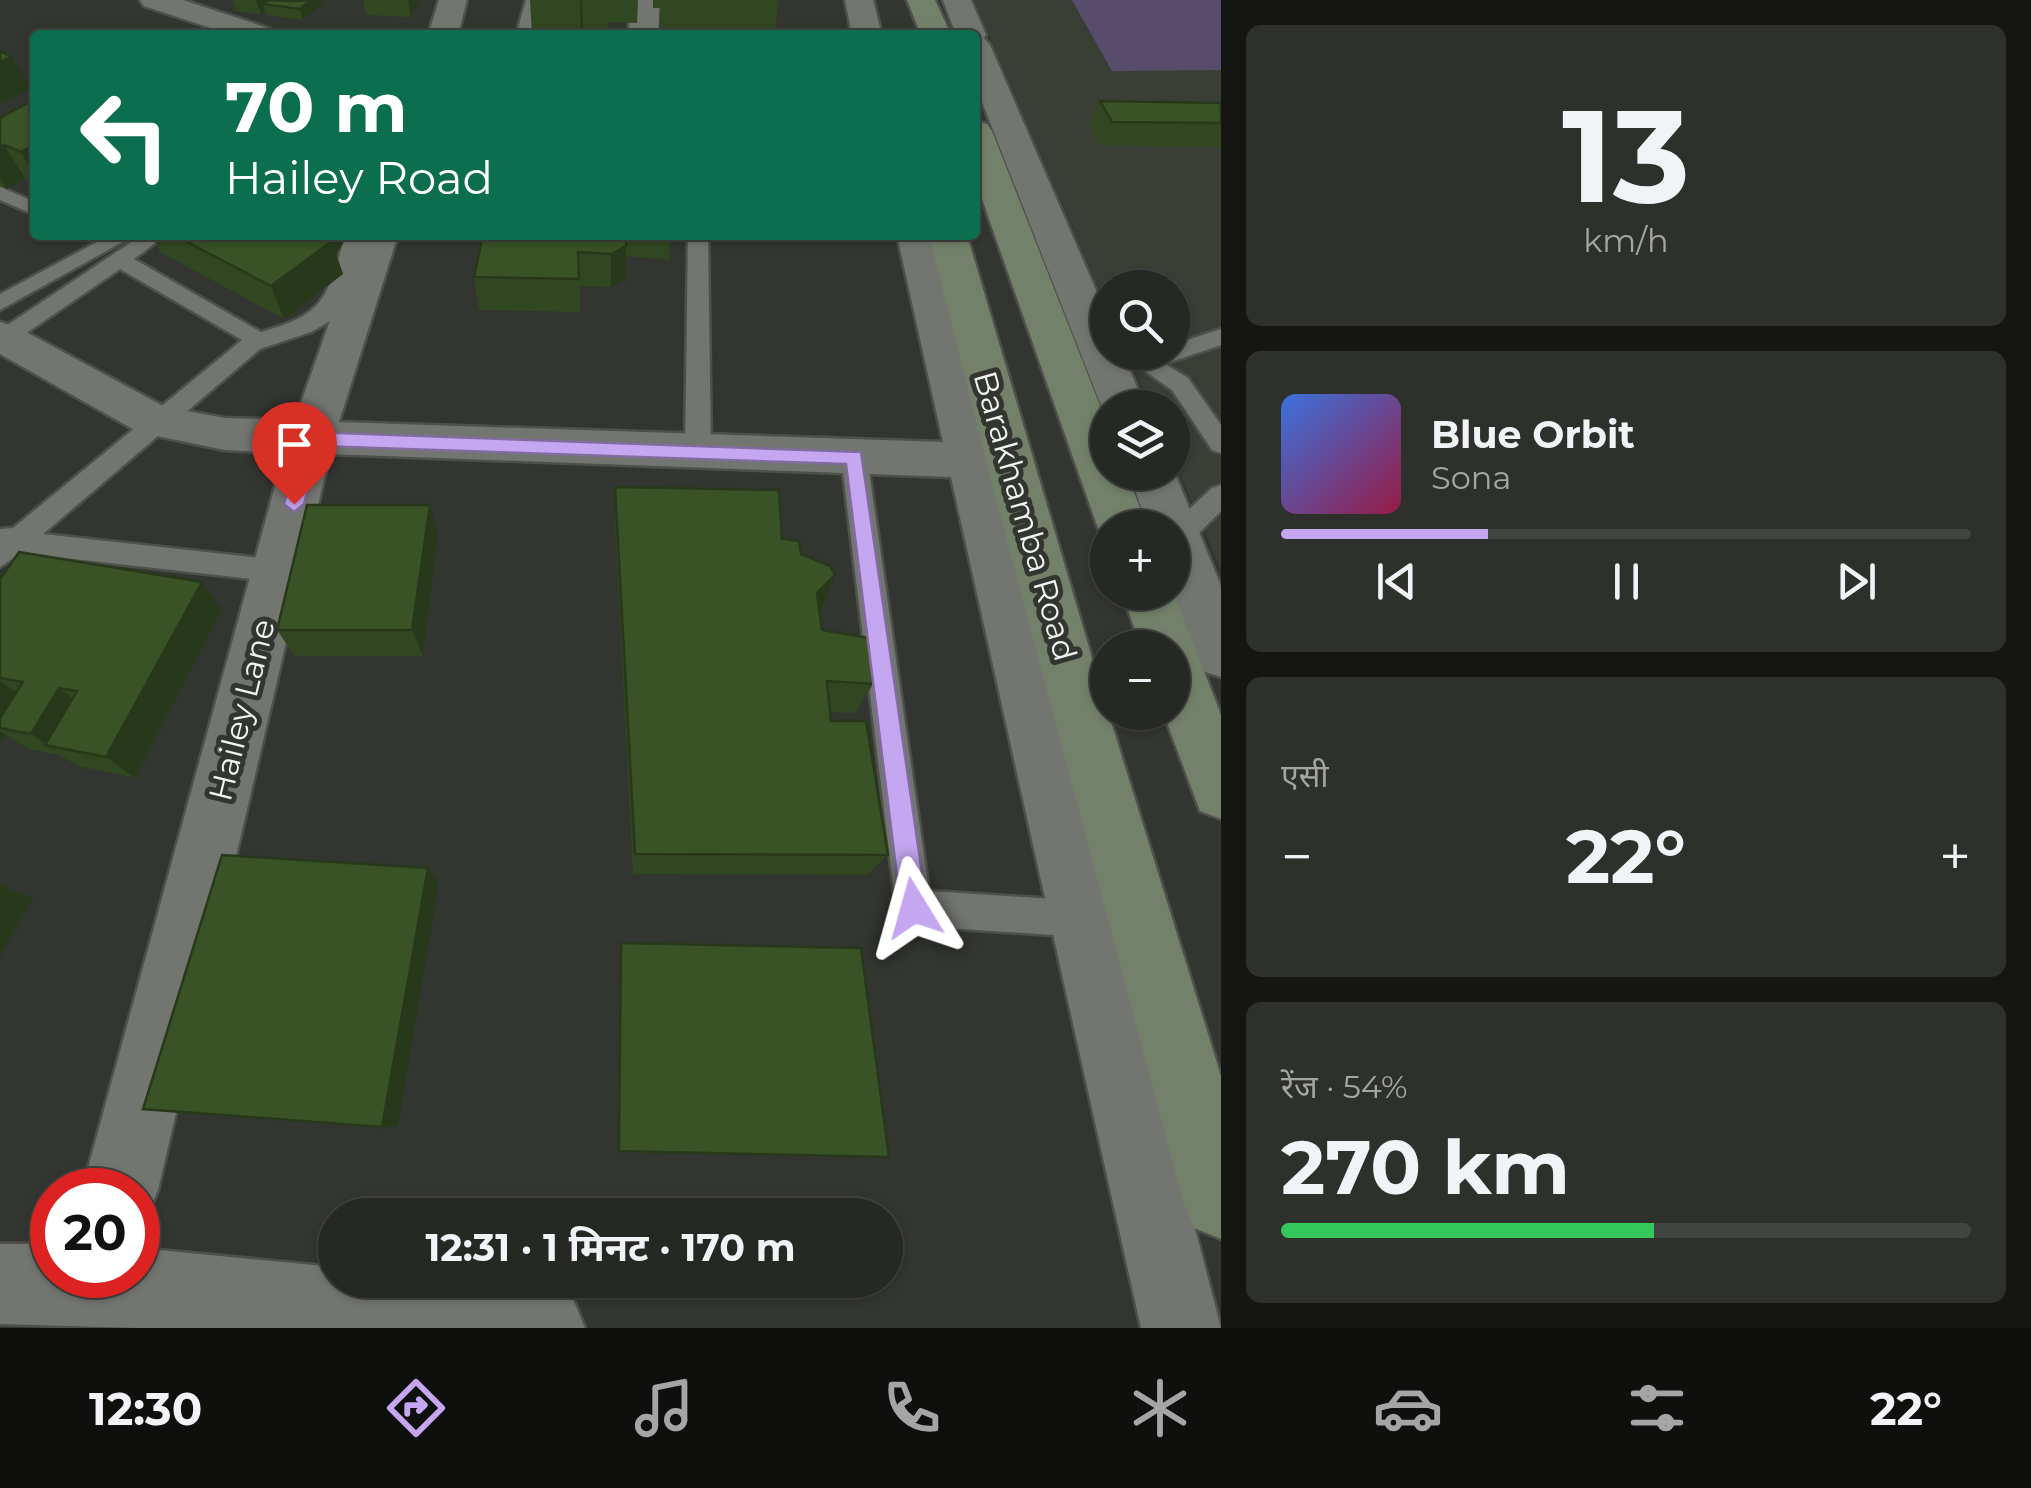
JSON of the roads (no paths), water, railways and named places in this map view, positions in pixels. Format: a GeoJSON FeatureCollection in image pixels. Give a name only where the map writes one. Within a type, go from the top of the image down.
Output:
{"type":"FeatureCollection","features":[{"type":"Feature","properties":{"kind":"main road"},"geometry":{"type":"LineString","coordinates":[[886,0],[894,30]]}},
{"type":"Feature","properties":{"kind":"main road"},"geometry":{"type":"LineString","coordinates":[[921,0],[934,30]]}},
{"type":"Feature","properties":{"kind":"main road"},"geometry":{"type":"LineString","coordinates":[[980,144],[1090,426]]}},
{"type":"Feature","properties":{"kind":"main road","name":"Barakhamba Road"},"geometry":{"type":"LineString","coordinates":[[949,240],[990,461],[1221,1201]]}},
{"type":"Feature","properties":{"kind":"main road"},"geometry":{"type":"LineString","coordinates":[[1190,708],[1221,792]]}},
{"type":"Feature","properties":{"kind":"street"},"geometry":{"type":"LineString","coordinates":[[154,0],[246,30]]}},
{"type":"Feature","properties":{"kind":"street"},"geometry":{"type":"LineString","coordinates":[[444,30],[453,0]]}},
{"type":"Feature","properties":{"kind":"street"},"geometry":{"type":"LineString","coordinates":[[532,30],[540,0]]}},
{"type":"Feature","properties":{"kind":"street"},"geometry":{"type":"LineString","coordinates":[[643,30],[646,0]]}},
{"type":"Feature","properties":{"kind":"street"},"geometry":{"type":"LineString","coordinates":[[859,0],[867,30]]}},
{"type":"Feature","properties":{"kind":"street"},"geometry":{"type":"LineString","coordinates":[[957,0],[969,30]]}},
{"type":"Feature","properties":{"kind":"street"},"geometry":{"type":"LineString","coordinates":[[980,58],[1090,314]]}},
{"type":"Feature","properties":{"kind":"street","name":"Hailey Lane"},"geometry":{"type":"LineString","coordinates":[[126,1168],[311,438],[377,240]]}},
{"type":"Feature","properties":{"kind":"street"},"geometry":{"type":"LineString","coordinates":[[918,240],[990,461],[1084,919],[1182,1328]]}},
{"type":"Feature","properties":{"kind":"street"},"geometry":{"type":"LineString","coordinates":[[1,326],[154,422],[225,434],[990,461]]}},
{"type":"Feature","properties":{"kind":"street"},"geometry":{"type":"LineString","coordinates":[[1177,490],[1208,513],[1221,654]]}},
{"type":"Feature","properties":{"kind":"street"},"geometry":{"type":"LineString","coordinates":[[0,1284],[30,1286]]}},
{"type":"Feature","properties":{"kind":"street"},"geometry":{"type":"LineString","coordinates":[[160,1297],[544,1328]]}},
{"type":"Feature","properties":{"kind":"lane"},"geometry":{"type":"LineString","coordinates":[[0,193],[30,206]]}},
{"type":"Feature","properties":{"kind":"lane"},"geometry":{"type":"LineString","coordinates":[[5,543],[258,340],[300,330],[323,315],[347,284],[346,260],[354,240]]}},
{"type":"Feature","properties":{"kind":"lane"},"geometry":{"type":"LineString","coordinates":[[698,240],[698,452]]}},
{"type":"Feature","properties":{"kind":"lane"},"geometry":{"type":"LineString","coordinates":[[1,326],[113,243]]}},
{"type":"Feature","properties":{"kind":"lane"},"geometry":{"type":"LineString","coordinates":[[1,326],[113,243]]}},
{"type":"Feature","properties":{"kind":"lane"},"geometry":{"type":"LineString","coordinates":[[113,243],[258,340]]}},
{"type":"Feature","properties":{"kind":"lane"},"geometry":{"type":"LineString","coordinates":[[1190,345],[1221,337]]}},
{"type":"Feature","properties":{"kind":"lane"},"geometry":{"type":"LineString","coordinates":[[1159,370],[1180,384],[1221,444]]}},
{"type":"Feature","properties":{"kind":"lane"},"geometry":{"type":"LineString","coordinates":[[854,457],[914,908],[1084,919]]}},
{"type":"Feature","properties":{"kind":"lane"},"geometry":{"type":"LineString","coordinates":[[5,543],[278,570]]}}]}
